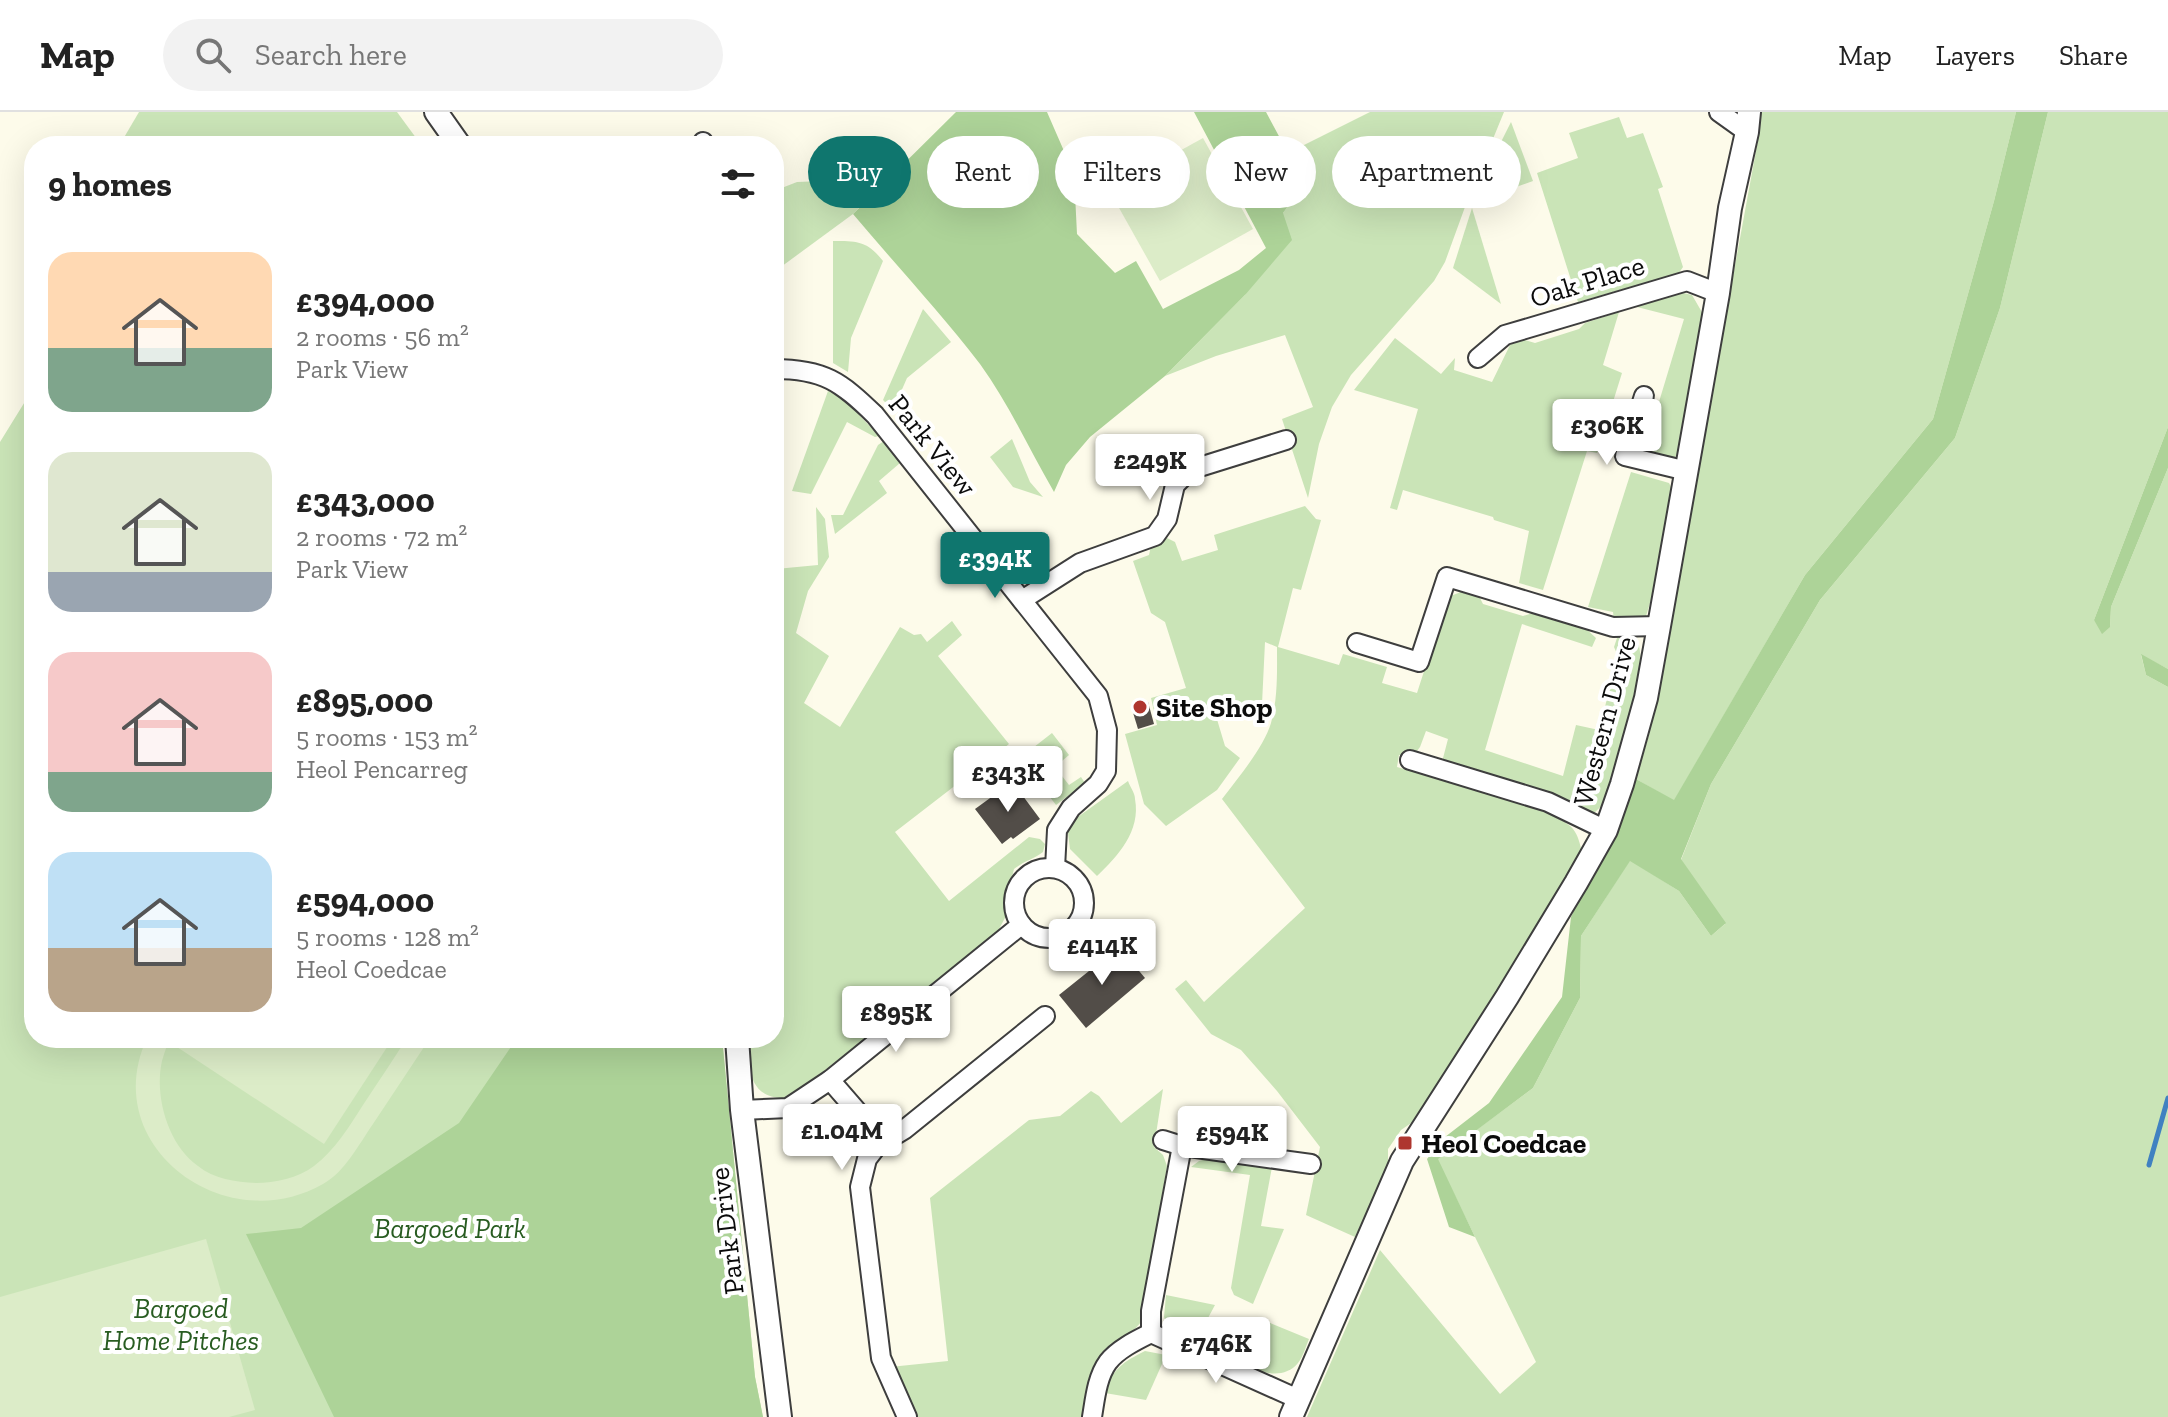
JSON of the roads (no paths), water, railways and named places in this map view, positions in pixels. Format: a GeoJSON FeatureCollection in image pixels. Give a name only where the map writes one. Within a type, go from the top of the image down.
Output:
{"type":"FeatureCollection","features":[{"type":"Feature","properties":{"kind":"street"},"geometry":{"type":"LineString","coordinates":[[436,112],[453,136]]}},
{"type":"Feature","properties":{"kind":"street"},"geometry":{"type":"LineString","coordinates":[[1719,112],[1748,122]]}},
{"type":"Feature","properties":{"kind":"street","name":"Western Drive"},"geometry":{"type":"LineString","coordinates":[[1295,1408],[1402,1161],[1507,997],[1606,830],[1642,712],[1687,471],[1730,208],[1748,122]]}},
{"type":"Feature","properties":{"kind":"street","name":"Oak Place"},"geometry":{"type":"LineString","coordinates":[[1478,358],[1505,335],[1687,281],[1718,293]]}},
{"type":"Feature","properties":{"kind":"street","name":"Park View"},"geometry":{"type":"LineString","coordinates":[[784,369],[823,375],[848,389],[875,415],[1098,696],[1107,730],[1106,771],[1098,784],[1071,808],[1057,830],[1055,868]]}},
{"type":"Feature","properties":{"kind":"street"},"geometry":{"type":"LineString","coordinates":[[1644,396],[1625,456],[1687,471]]}},
{"type":"Feature","properties":{"kind":"street"},"geometry":{"type":"LineString","coordinates":[[1022,600],[1080,563],[1155,536],[1167,519],[1175,485],[1190,470],[1286,440]]}},
{"type":"Feature","properties":{"kind":"street"},"geometry":{"type":"LineString","coordinates":[[1357,643],[1419,662],[1447,577],[1613,627],[1659,626]]}},
{"type":"Feature","properties":{"kind":"street"},"geometry":{"type":"LineString","coordinates":[[1410,760],[1548,802],[1606,830]]}},
{"type":"Feature","properties":{"kind":"street"},"geometry":{"type":"LineString","coordinates":[[1043,868],[1055,868],[1074,877],[1084,896],[1081,919],[1074,929],[1053,939],[1041,938],[1021,925],[1013,902],[1015,890],[1022,880],[1031,872],[1043,868]]}},
{"type":"Feature","properties":{"kind":"street"},"geometry":{"type":"LineString","coordinates":[[742,1110],[788,1108],[830,1080],[1021,925]]}},
{"type":"Feature","properties":{"kind":"street"},"geometry":{"type":"LineString","coordinates":[[907,1417],[881,1358],[860,1187],[867,1159],[877,1146],[905,1129],[1045,1016]]}},
{"type":"Feature","properties":{"kind":"street","name":"Park Drive"},"geometry":{"type":"LineString","coordinates":[[738,1048],[742,1110],[780,1417]]}},
{"type":"Feature","properties":{"kind":"street"},"geometry":{"type":"LineString","coordinates":[[830,1080],[876,1133],[877,1146]]}},
{"type":"Feature","properties":{"kind":"street"},"geometry":{"type":"LineString","coordinates":[[1163,1140],[1182,1146],[1311,1164]]}},
{"type":"Feature","properties":{"kind":"street"},"geometry":{"type":"LineString","coordinates":[[1289,1161],[1293,1141]]}},
{"type":"Feature","properties":{"kind":"street"},"geometry":{"type":"LineString","coordinates":[[1151,1333],[1151,1311],[1182,1146]]}},
{"type":"Feature","properties":{"kind":"street"},"geometry":{"type":"LineString","coordinates":[[1151,1333],[1295,1408]]}},
{"type":"Feature","properties":{"kind":"street"},"geometry":{"type":"LineString","coordinates":[[1092,1417],[1098,1384],[1108,1361],[1151,1333]]}},
{"type":"Feature","properties":{"kind":"waterway"},"geometry":{"type":"LineString","coordinates":[[2149,1165],[2168,1098]]}},
{"type":"Feature","properties":{"kind":"place","name":"Site Shop"},"geometry":{"type":"Point","coordinates":[1140,707]}},
{"type":"Feature","properties":{"kind":"place","name":"Heol Coedcae"},"geometry":{"type":"Point","coordinates":[1405,1143]}},
{"type":"Feature","properties":{"kind":"park label","name":"Bargoed Park"},"geometry":{"type":"Point","coordinates":[450,1228]}},
{"type":"Feature","properties":{"kind":"park label","name":"Bargoed Home Pitches"},"geometry":{"type":"Point","coordinates":[181,1324]}}]}
